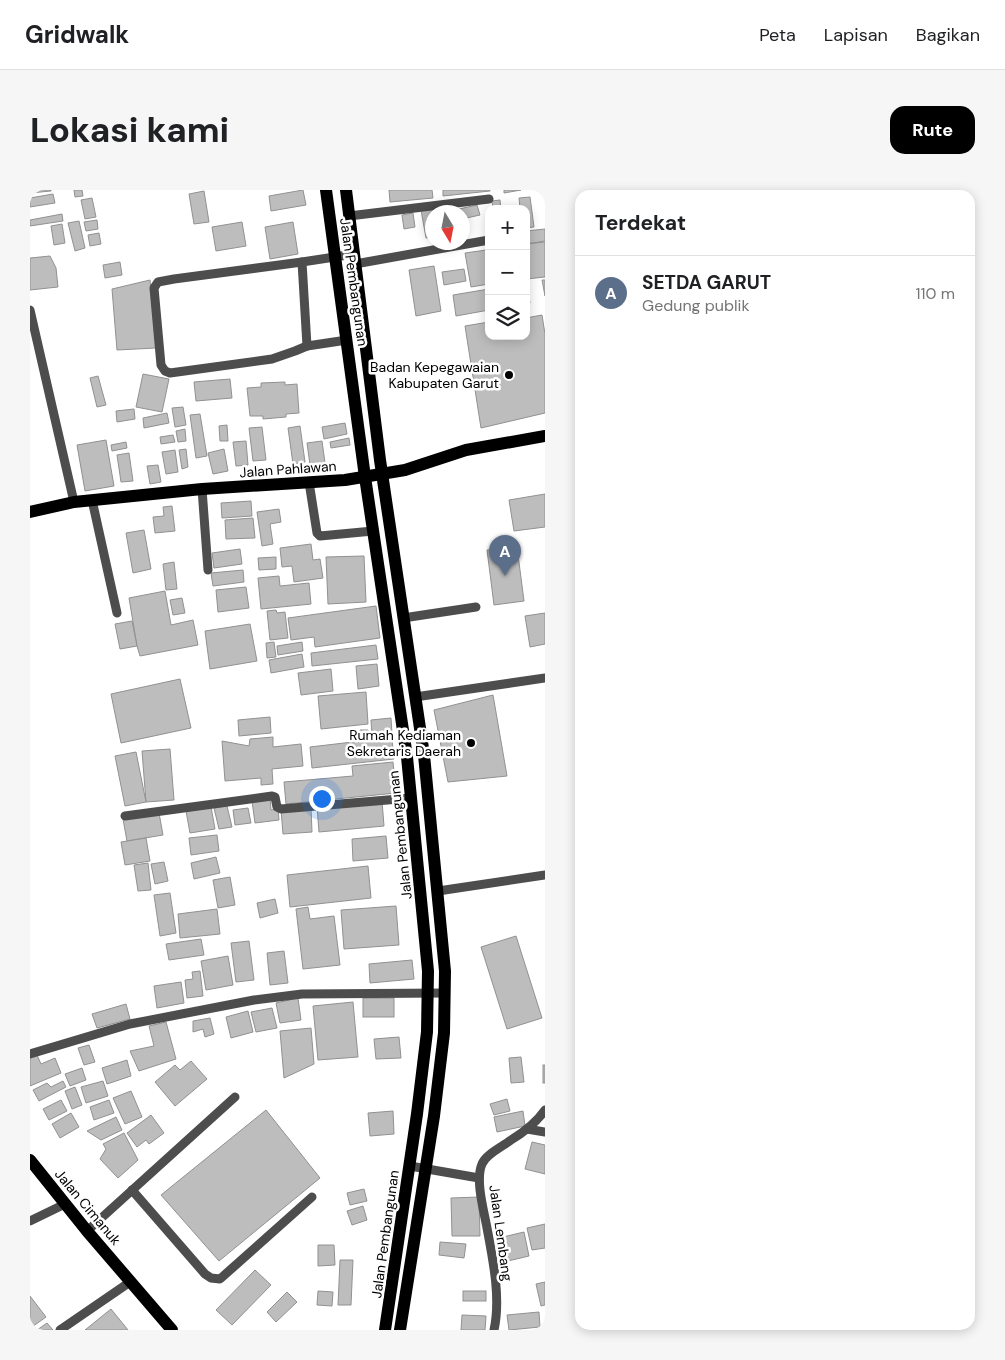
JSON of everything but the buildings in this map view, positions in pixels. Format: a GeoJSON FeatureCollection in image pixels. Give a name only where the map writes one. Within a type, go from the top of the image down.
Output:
{"type":"FeatureCollection","features":[{"type":"Feature","properties":{"kind":"main road","name":"Jalan Pembangunan"},"geometry":{"type":"LineString","coordinates":[[326,190],[409,778],[428,972],[427,1032],[410,1166],[385,1330]]}},
{"type":"Feature","properties":{"kind":"main road","name":"Jalan Pembangunan"},"geometry":{"type":"LineString","coordinates":[[346,190],[380,460],[426,776],[445,971],[444,1033],[434,1116],[400,1330]]}},
{"type":"Feature","properties":{"kind":"main road","name":"Jalan Pahlawan"},"geometry":{"type":"LineString","coordinates":[[30,512],[92,500],[202,489],[345,480],[406,470],[466,450],[545,436]]}},
{"type":"Feature","properties":{"kind":"main road"},"geometry":{"type":"LineString","coordinates":[[387,620],[403,618]]}},
{"type":"Feature","properties":{"kind":"main road"},"geometry":{"type":"LineString","coordinates":[[395,679],[412,676]]}},
{"type":"Feature","properties":{"kind":"main road"},"geometry":{"type":"LineString","coordinates":[[409,778],[426,776]]}},
{"type":"Feature","properties":{"kind":"main road","name":"Jalan Cimanuk"},"geometry":{"type":"LineString","coordinates":[[30,1160],[87,1231],[172,1330]]}},
{"type":"Feature","properties":{"kind":"street"},"geometry":{"type":"LineString","coordinates":[[349,216],[488,199]]}},
{"type":"Feature","properties":{"kind":"street"},"geometry":{"type":"LineString","coordinates":[[347,340],[307,346],[272,359],[170,373],[165,371],[161,365],[154,288],[158,282],[174,279],[336,258],[355,259],[485,241]]}},
{"type":"Feature","properties":{"kind":"street"},"geometry":{"type":"LineString","coordinates":[[302,262],[307,346]]}},
{"type":"Feature","properties":{"kind":"street"},"geometry":{"type":"LineString","coordinates":[[30,310],[74,502]]}},
{"type":"Feature","properties":{"kind":"street"},"geometry":{"type":"LineString","coordinates":[[309,482],[317,533],[320,536],[373,531]]}},
{"type":"Feature","properties":{"kind":"street"},"geometry":{"type":"LineString","coordinates":[[202,489],[208,570]]}},
{"type":"Feature","properties":{"kind":"street"},"geometry":{"type":"LineString","coordinates":[[92,500],[117,613]]}},
{"type":"Feature","properties":{"kind":"street"},"geometry":{"type":"LineString","coordinates":[[377,554],[393,552]]}},
{"type":"Feature","properties":{"kind":"street"},"geometry":{"type":"LineString","coordinates":[[403,618],[476,607]]}},
{"type":"Feature","properties":{"kind":"street"},"geometry":{"type":"LineString","coordinates":[[415,697],[545,678]]}},
{"type":"Feature","properties":{"kind":"street"},"geometry":{"type":"LineString","coordinates":[[125,816],[272,796],[275,797],[277,807],[281,809],[411,798]]}},
{"type":"Feature","properties":{"kind":"street"},"geometry":{"type":"LineString","coordinates":[[438,891],[545,875]]}},
{"type":"Feature","properties":{"kind":"street"},"geometry":{"type":"LineString","coordinates":[[30,1054],[130,1024],[254,1000],[302,994],[445,992]]}},
{"type":"Feature","properties":{"kind":"street"},"geometry":{"type":"LineString","coordinates":[[87,1231],[235,1097]]}},
{"type":"Feature","properties":{"kind":"street","name":"Jalan Lembang"},"geometry":{"type":"LineString","coordinates":[[494,1330],[496,1306],[494,1270],[479,1187],[482,1164],[494,1150],[537,1121],[545,1110]]}},
{"type":"Feature","properties":{"kind":"street"},"geometry":{"type":"LineString","coordinates":[[527,1129],[545,1132]]}},
{"type":"Feature","properties":{"kind":"street"},"geometry":{"type":"LineString","coordinates":[[410,1166],[479,1178]]}},
{"type":"Feature","properties":{"kind":"street"},"geometry":{"type":"LineString","coordinates":[[132,1190],[204,1274],[215,1279],[220,1279],[312,1197]]}},
{"type":"Feature","properties":{"kind":"street"},"geometry":{"type":"LineString","coordinates":[[30,1221],[65,1204]]}},
{"type":"Feature","properties":{"kind":"street"},"geometry":{"type":"LineString","coordinates":[[60,1330],[127,1278]]}},
{"type":"Feature","properties":{"kind":"place","name":"Badan Kepegawaian Kabupaten Garut"},"geometry":{"type":"Point","coordinates":[509,375]}},
{"type":"Feature","properties":{"kind":"place","name":"SETDA GARUT"},"geometry":{"type":"Point","coordinates":[505,576]}},
{"type":"Feature","properties":{"kind":"place","name":"Rumah Kediaman Sekretaris Daerah"},"geometry":{"type":"Point","coordinates":[471,743]}}]}
